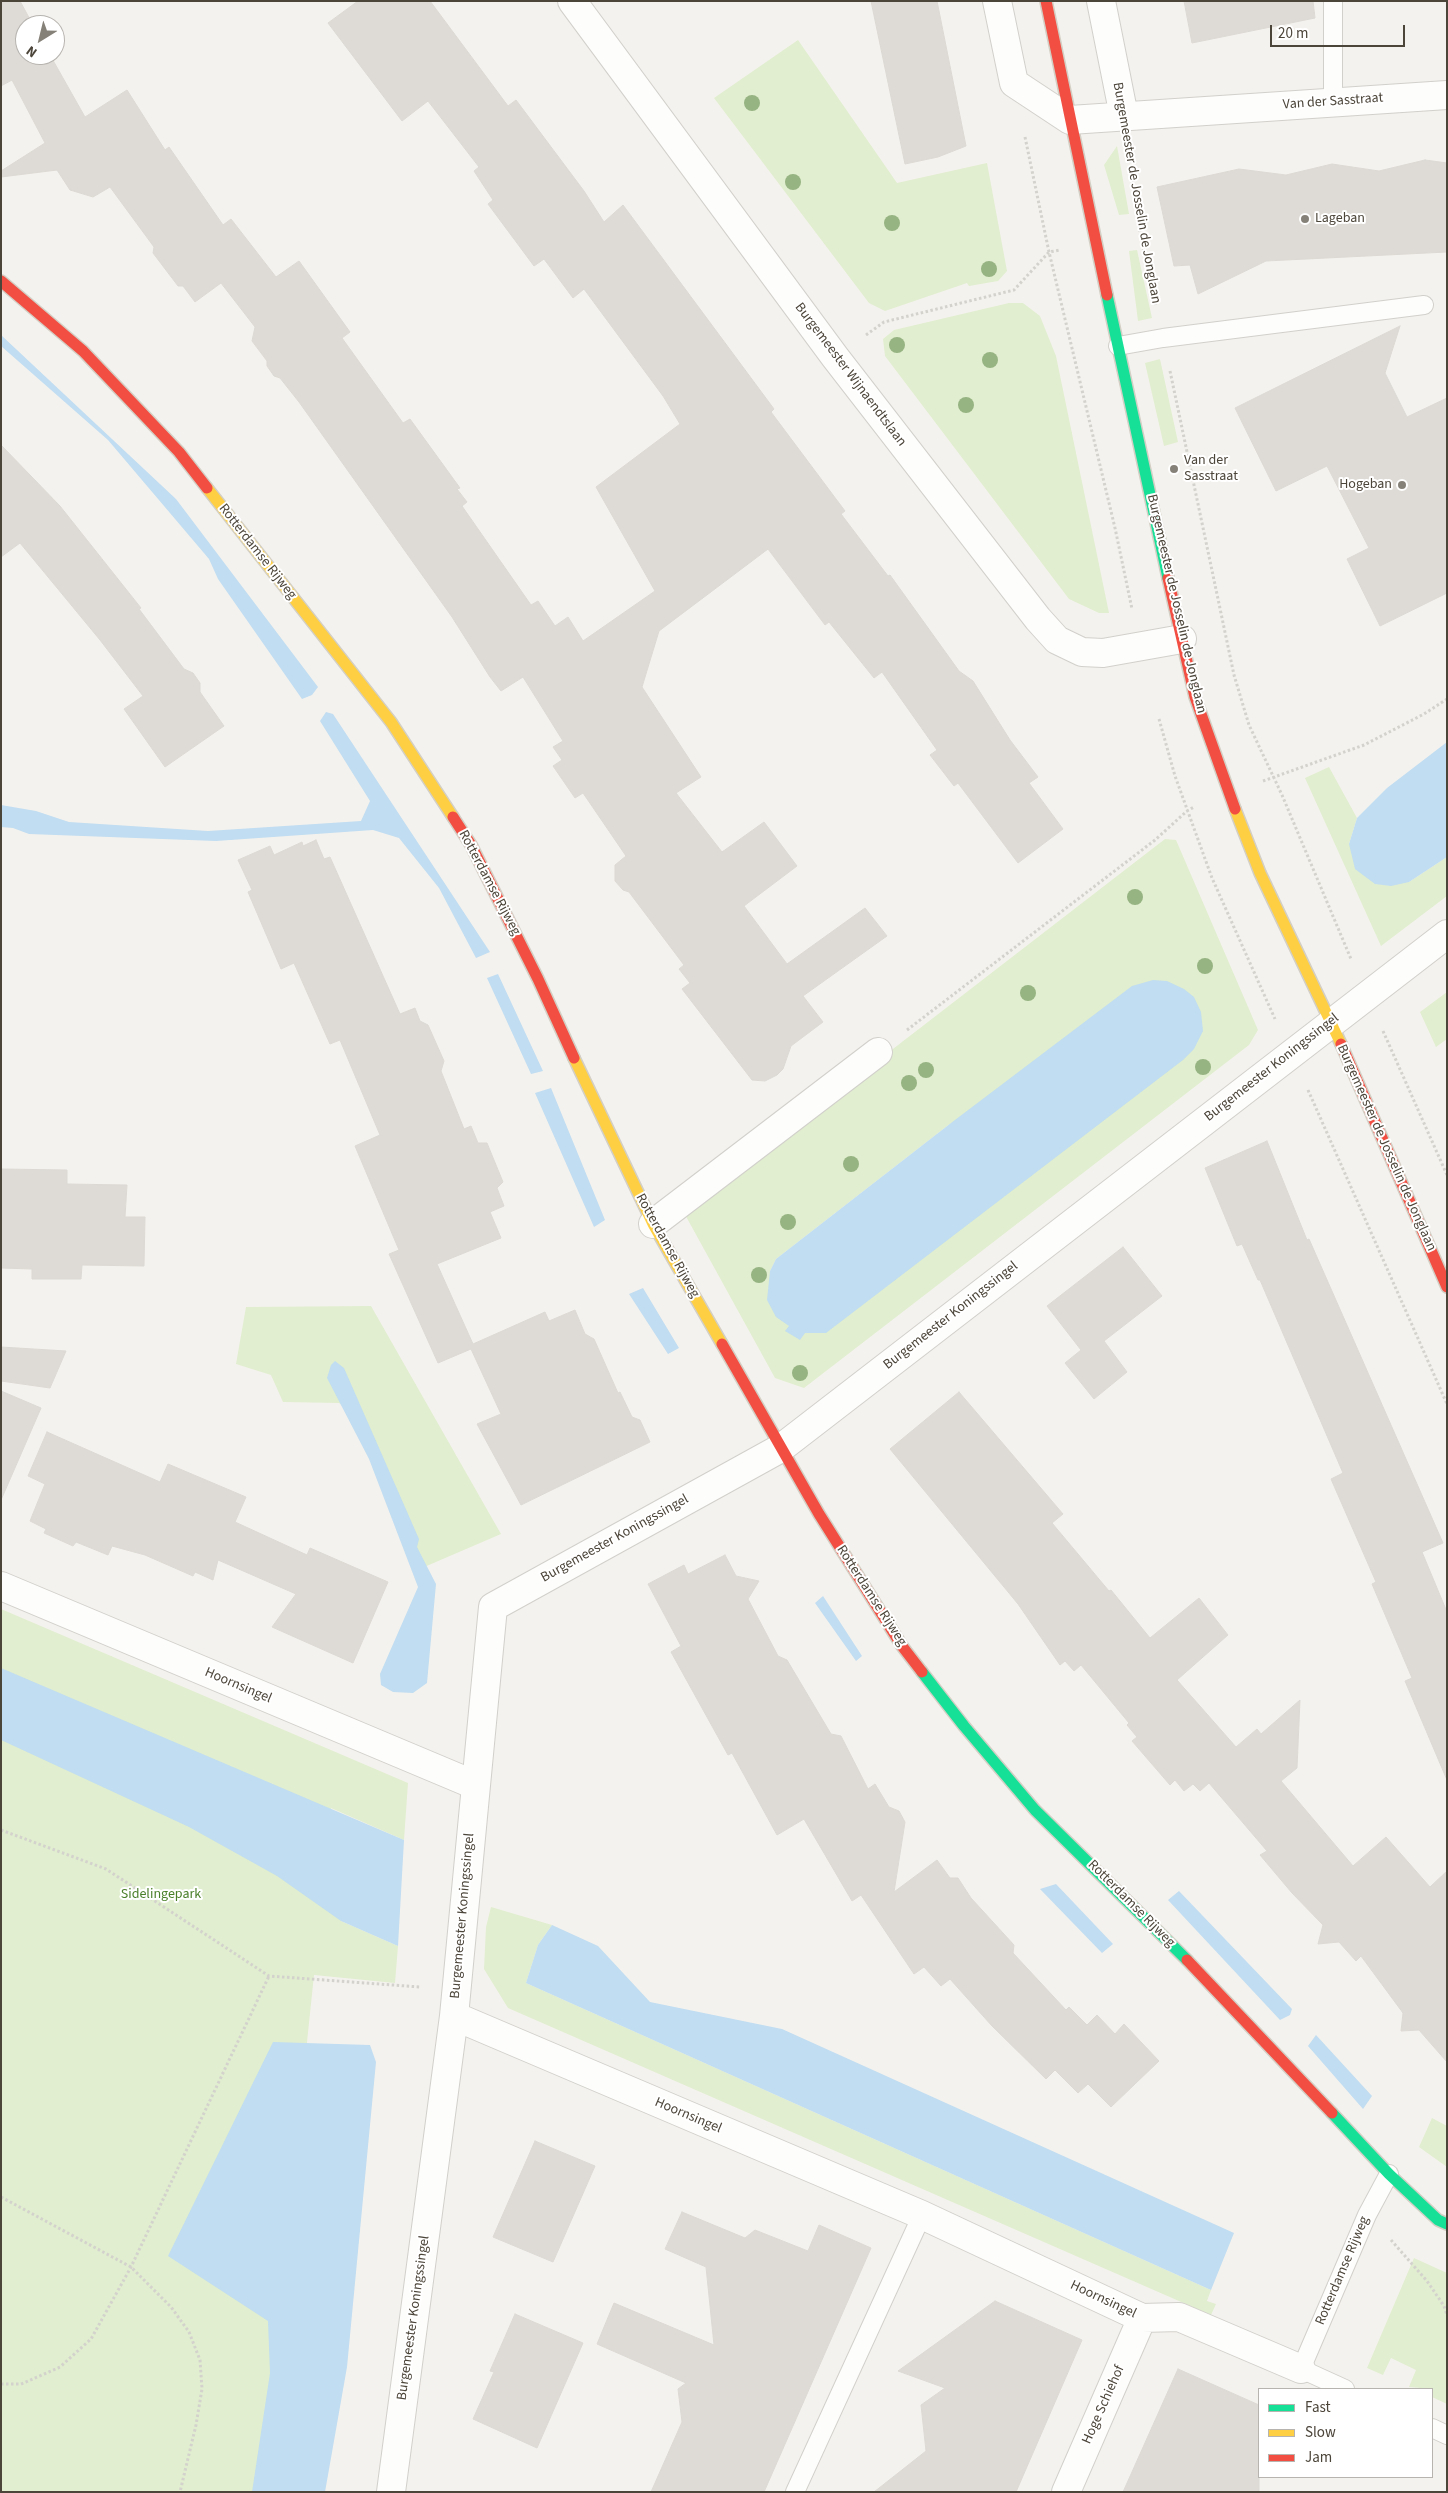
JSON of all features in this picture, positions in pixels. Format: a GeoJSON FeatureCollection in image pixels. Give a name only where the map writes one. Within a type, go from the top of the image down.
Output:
{"type":"FeatureCollection","features":[{"type":"Feature","properties":{"kind":"street","name":"Burgemeester Wijnaendtslaan"},"geometry":{"type":"LineString","coordinates":[[572,1],[835,357],[1038,619],[1057,640],[1082,652],[1103,653],[1182,639]]}},
{"type":"Feature","properties":{"kind":"street"},"geometry":{"type":"LineString","coordinates":[[997,1],[1014,83],[1070,120]]}},
{"type":"Feature","properties":{"kind":"street","name":"Burgemeester de Josselin de Jonglaan"},"geometry":{"type":"LineString","coordinates":[[1046,1],[1096,244],[1195,697],[1228,793],[1260,873],[1331,1022],[1447,1287]]}},
{"type":"Feature","properties":{"kind":"street","name":"Burgemeester de Josselin de Jonglaan"},"geometry":{"type":"LineString","coordinates":[[1101,1],[1124,116]]}},
{"type":"Feature","properties":{"kind":"street","name":"Van der Sasstraat"},"geometry":{"type":"LineString","coordinates":[[1070,120],[1447,95]]}},
{"type":"Feature","properties":{"kind":"street","name":"Rotterdamse Rijweg"},"geometry":{"type":"LineString","coordinates":[[1,281],[83,351],[179,452],[391,722],[471,845],[538,979],[603,1123],[653,1224],[818,1514],[902,1646],[964,1726],[1036,1810],[1192,1964],[1389,2174],[1438,2220],[1447,2224]]}},
{"type":"Feature","properties":{"kind":"street","name":"Burgemeester Koningssingel"},"geometry":{"type":"LineString","coordinates":[[391,2492],[454,2003],[493,1607],[781,1448],[1447,934]]}},
{"type":"Feature","properties":{"kind":"street"},"geometry":{"type":"LineString","coordinates":[[653,1224],[878,1052]]}},
{"type":"Feature","properties":{"kind":"street","name":"Hoornsingel"},"geometry":{"type":"LineString","coordinates":[[1,1586],[475,1785]]}},
{"type":"Feature","properties":{"kind":"street","name":"Hoornsingel"},"geometry":{"type":"LineString","coordinates":[[454,2003],[922,2215],[1142,2318],[1179,2317],[1301,2370]]}},
{"type":"Feature","properties":{"kind":"street","name":"Hoge Schiehof"},"geometry":{"type":"LineString","coordinates":[[1066,2492],[1142,2318]]}},
{"type":"Feature","properties":{"kind":"lane"},"geometry":{"type":"LineString","coordinates":[[1333,1],[1333,102]]}},
{"type":"Feature","properties":{"kind":"lane"},"geometry":{"type":"LineString","coordinates":[[1118,346],[1163,338],[1424,305]]}},
{"type":"Feature","properties":{"kind":"lane","name":"Rotterdamse Rijweg"},"geometry":{"type":"LineString","coordinates":[[1301,2370],[1367,2214],[1389,2174]]}},
{"type":"Feature","properties":{"kind":"lane"},"geometry":{"type":"LineString","coordinates":[[795,2492],[922,2215]]}},
{"type":"Feature","properties":{"kind":"lane","name":"Hoornsingel"},"geometry":{"type":"LineString","coordinates":[[1301,2370],[1343,2388]]}},
{"type":"Feature","properties":{"kind":"lane"},"geometry":{"type":"LineString","coordinates":[[1433,2428],[1447,2435]]}},
{"type":"Feature","properties":{"kind":"path","name":"Burgemeester de Josselin de Jonglaan"},"geometry":{"type":"LineString","coordinates":[[1124,116],[1140,233],[1234,675],[1249,725],[1282,795],[1366,995],[1447,1175]]}},
{"type":"Feature","properties":{"kind":"path"},"geometry":{"type":"LineString","coordinates":[[835,357],[884,322],[1014,290],[1049,252],[1096,244],[1140,233]]}},
{"type":"Feature","properties":{"kind":"path"},"geometry":{"type":"LineString","coordinates":[[878,1052],[1155,840],[1187,810],[1228,793],[1364,745],[1424,714],[1447,699]]}},
{"type":"Feature","properties":{"kind":"path"},"geometry":{"type":"LineString","coordinates":[[1,1830],[106,1869],[270,1976],[454,2003]]}},
{"type":"Feature","properties":{"kind":"path"},"geometry":{"type":"LineString","coordinates":[[1,2384],[21,2384],[60,2368],[91,2339],[131,2267],[270,1976]]}},
{"type":"Feature","properties":{"kind":"path"},"geometry":{"type":"LineString","coordinates":[[1,2197],[131,2267],[171,2307],[190,2332],[200,2360],[202,2390],[180,2492]]}},
{"type":"Feature","properties":{"kind":"path"},"geometry":{"type":"LineString","coordinates":[[1367,2214],[1422,2274],[1444,2306],[1447,2315]]}},
{"type":"Feature","properties":{"kind":"green space"},"geometry":{"type":"Polygon","coordinates":[[[798,40],[897,183],[987,163],[1007,271],[998,281],[969,286],[967,283],[885,311],[869,303],[714,98],[798,40]]]}},
{"type":"Feature","properties":{"kind":"green space"},"geometry":{"type":"Polygon","coordinates":[[[1117,146],[1129,214],[1119,215],[1104,165],[1117,146]]]}},
{"type":"Feature","properties":{"kind":"green space"},"geometry":{"type":"Polygon","coordinates":[[[1137,250],[1152,318],[1138,321],[1129,251],[1137,250]]]}},
{"type":"Feature","properties":{"kind":"green space"},"geometry":{"type":"Polygon","coordinates":[[[1009,303],[1023,303],[1040,316],[1056,356],[1109,613],[1099,613],[1069,599],[885,356],[883,339],[894,330],[1009,303]]]}},
{"type":"Feature","properties":{"kind":"green space"},"geometry":{"type":"Polygon","coordinates":[[[1160,359],[1178,442],[1164,446],[1145,363],[1160,359]]]}},
{"type":"Feature","properties":{"kind":"green space"},"geometry":{"type":"Polygon","coordinates":[[[1329,767],[1357,818],[1349,844],[1409,882],[1447,857],[1447,896],[1381,946],[1305,778],[1329,767]]]}},
{"type":"Feature","properties":{"kind":"green space"},"geometry":{"type":"Polygon","coordinates":[[[1165,839],[1176,840],[1258,1030],[1249,1045],[804,1388],[775,1378],[683,1211],[1165,839]],[[951,1123],[776,1259],[770,1271],[789,1326],[951,1123]]]}},
{"type":"Feature","properties":{"kind":"green space"},"geometry":{"type":"Polygon","coordinates":[[[1447,992],[1447,1039],[1436,1047],[1420,1012],[1447,992]]]}},
{"type":"Feature","properties":{"kind":"green space"},"geometry":{"type":"Polygon","coordinates":[[[371,1306],[501,1534],[415,1571],[361,1418],[339,1403],[283,1402],[271,1375],[236,1364],[246,1307],[371,1306]]]}},
{"type":"Feature","properties":{"kind":"green space","name":"Sidelingepark"},"geometry":{"type":"Polygon","coordinates":[[[1,1609],[408,1783],[404,1840],[331,1808],[341,1921],[398,1946],[395,1983],[314,1975],[295,2157],[277,2492],[1,2492],[1,1609]]]}},
{"type":"Feature","properties":{"kind":"green space"},"geometry":{"type":"Polygon","coordinates":[[[491,1907],[552,1925],[538,1945],[526,1983],[1211,2290],[1207,2301],[1216,2304],[1211,2315],[508,2008],[484,1969],[486,1927],[491,1907]]]}},
{"type":"Feature","properties":{"kind":"green space"},"geometry":{"type":"Polygon","coordinates":[[[1432,2118],[1447,2126],[1447,2167],[1419,2147],[1432,2118]]]}},
{"type":"Feature","properties":{"kind":"green space"},"geometry":{"type":"Polygon","coordinates":[[[1414,2258],[1447,2273],[1447,2404],[1433,2397],[1433,2388],[1409,2387],[1416,2370],[1391,2358],[1383,2375],[1367,2368],[1414,2258]]]}},
{"type":"Feature","properties":{"kind":"water"},"geometry":{"type":"Polygon","coordinates":[[[1,335],[176,499],[318,687],[312,695],[302,699],[218,579],[209,559],[108,440],[1,346],[1,335]]]}},
{"type":"Feature","properties":{"kind":"water"},"geometry":{"type":"Polygon","coordinates":[[[326,712],[333,714],[490,952],[476,958],[439,888],[399,838],[373,830],[216,841],[29,834],[13,828],[1,827],[1,805],[36,811],[69,822],[208,831],[361,821],[370,801],[320,721],[326,712]]]}},
{"type":"Feature","properties":{"kind":"water"},"geometry":{"type":"Polygon","coordinates":[[[1447,742],[1447,857],[1409,882],[1391,886],[1375,884],[1355,869],[1349,844],[1357,818],[1387,788],[1447,742]]]}},
{"type":"Feature","properties":{"kind":"water"},"geometry":{"type":"Polygon","coordinates":[[[498,974],[543,1071],[531,1074],[487,978],[498,974]]]}},
{"type":"Feature","properties":{"kind":"water"},"geometry":{"type":"Polygon","coordinates":[[[1153,980],[1167,981],[1184,989],[1194,997],[1201,1012],[1203,1031],[1194,1049],[1183,1060],[826,1333],[805,1333],[800,1340],[785,1331],[789,1326],[776,1317],[767,1300],[770,1271],[776,1259],[1132,986],[1153,980]]]}},
{"type":"Feature","properties":{"kind":"water"},"geometry":{"type":"Polygon","coordinates":[[[551,1088],[605,1220],[594,1227],[535,1093],[551,1088]]]}},
{"type":"Feature","properties":{"kind":"water"},"geometry":{"type":"Polygon","coordinates":[[[643,1288],[679,1348],[668,1354],[629,1294],[643,1288]]]}},
{"type":"Feature","properties":{"kind":"water"},"geometry":{"type":"Polygon","coordinates":[[[335,1361],[344,1368],[419,1539],[417,1547],[436,1584],[427,1683],[413,1693],[393,1692],[381,1685],[380,1674],[418,1587],[369,1459],[327,1378],[331,1365],[335,1361]]]}},
{"type":"Feature","properties":{"kind":"water"},"geometry":{"type":"Polygon","coordinates":[[[823,1596],[862,1656],[856,1661],[815,1603],[823,1596]]]}},
{"type":"Feature","properties":{"kind":"water"},"geometry":{"type":"Polygon","coordinates":[[[1,1668],[404,1840],[398,1946],[341,1921],[277,1876],[189,1827],[1,1740],[1,1668]]]}},
{"type":"Feature","properties":{"kind":"water"},"geometry":{"type":"Polygon","coordinates":[[[1056,1884],[1113,1944],[1102,1953],[1040,1889],[1056,1884]]]}},
{"type":"Feature","properties":{"kind":"water"},"geometry":{"type":"Polygon","coordinates":[[[1179,1891],[1292,2009],[1290,2015],[1280,2020],[1168,1900],[1179,1891]]]}},
{"type":"Feature","properties":{"kind":"water"},"geometry":{"type":"Polygon","coordinates":[[[552,1925],[598,1946],[650,2002],[782,2029],[1234,2233],[1211,2290],[526,1983],[538,1945],[552,1925]]]}},
{"type":"Feature","properties":{"kind":"water"},"geometry":{"type":"Polygon","coordinates":[[[1316,2035],[1372,2096],[1363,2109],[1308,2046],[1316,2035]]]}},
{"type":"Feature","properties":{"kind":"water"},"geometry":{"type":"Polygon","coordinates":[[[273,2042],[370,2045],[376,2062],[347,2367],[325,2492],[252,2492],[270,2373],[268,2321],[168,2256],[273,2042]]]}},
{"type":"Feature","properties":{"kind":"building"},"geometry":{"type":"Polygon","coordinates":[[[1,1],[20,1],[28,15],[15,15],[15,65],[56,65],[85,117],[127,90],[165,150],[169,147],[223,225],[231,219],[276,277],[299,261],[350,332],[342,338],[403,423],[410,419],[460,488],[457,489],[467,502],[462,506],[531,605],[538,601],[555,626],[568,617],[583,641],[655,591],[596,487],[680,424],[663,396],[584,289],[573,298],[544,259],[534,266],[488,204],[493,200],[474,171],[479,167],[428,101],[402,121],[328,23],[358,1],[430,1],[508,106],[516,100],[584,191],[604,222],[623,205],[774,409],[771,412],[845,511],[841,514],[888,576],[890,575],[959,671],[973,681],[1010,740],[1038,777],[1029,783],[1063,829],[1018,863],[958,783],[954,786],[930,755],[937,750],[882,672],[874,678],[829,622],[825,625],[768,549],[659,631],[642,687],[701,777],[676,793],[722,852],[764,822],[797,866],[744,906],[787,964],[865,908],[887,936],[803,996],[823,1022],[791,1046],[783,1069],[777,1075],[765,1081],[752,1080],[682,989],[690,983],[679,969],[684,965],[629,892],[623,890],[615,881],[615,865],[626,856],[583,793],[575,798],[553,766],[562,760],[553,747],[563,741],[523,677],[501,691],[490,677],[452,617],[299,402],[280,378],[274,376],[267,366],[267,361],[252,341],[255,327],[221,283],[195,302],[183,286],[178,286],[153,253],[154,247],[110,187],[93,197],[70,190],[57,170],[1,177],[1,171],[45,143],[12,80],[1,86],[1,1]]]}},
{"type":"Feature","properties":{"kind":"building"},"geometry":{"type":"Polygon","coordinates":[[[871,1],[937,1],[966,146],[938,157],[905,164],[871,1]]]}},
{"type":"Feature","properties":{"kind":"building"},"geometry":{"type":"Polygon","coordinates":[[[1184,1],[1313,1],[1315,18],[1192,43],[1184,1]]]}},
{"type":"Feature","properties":{"kind":"building","name":"Lageban"},"geometry":{"type":"Polygon","coordinates":[[[1425,160],[1447,163],[1447,252],[1266,261],[1198,294],[1190,265],[1174,266],[1157,187],[1239,169],[1286,175],[1332,164],[1379,171],[1425,160]]]}},
{"type":"Feature","properties":{"kind":"building","name":"Hogeban"},"geometry":{"type":"Polygon","coordinates":[[[1400,326],[1385,373],[1407,417],[1447,398],[1447,593],[1380,626],[1347,559],[1369,548],[1327,466],[1276,491],[1235,408],[1400,326]]]}},
{"type":"Feature","properties":{"kind":"building"},"geometry":{"type":"Polygon","coordinates":[[[1,445],[60,506],[141,608],[139,609],[184,669],[193,673],[200,683],[200,692],[224,726],[165,767],[124,709],[143,696],[100,640],[20,543],[1,557],[1,445]]]}},
{"type":"Feature","properties":{"kind":"building"},"geometry":{"type":"Polygon","coordinates":[[[316,840],[324,859],[330,857],[400,1014],[415,1008],[420,1021],[428,1025],[444,1061],[441,1071],[464,1129],[471,1126],[478,1143],[487,1143],[503,1182],[497,1188],[504,1206],[490,1212],[501,1238],[437,1264],[473,1344],[545,1312],[549,1321],[575,1310],[585,1334],[594,1339],[618,1393],[620,1392],[632,1417],[640,1420],[650,1442],[521,1505],[477,1424],[501,1414],[471,1349],[438,1363],[389,1254],[399,1250],[355,1146],[380,1135],[340,1040],[330,1044],[294,963],[281,969],[248,892],[252,890],[238,860],[270,846],[274,855],[302,842],[303,846],[316,840]]]}},
{"type":"Feature","properties":{"kind":"building"},"geometry":{"type":"Polygon","coordinates":[[[1267,1141],[1307,1240],[1309,1239],[1443,1543],[1422,1552],[1447,1612],[1447,1780],[1405,1681],[1412,1678],[1372,1584],[1376,1582],[1331,1479],[1343,1473],[1260,1280],[1258,1280],[1242,1244],[1237,1246],[1205,1168],[1267,1141]]]}},
{"type":"Feature","properties":{"kind":"building"},"geometry":{"type":"Polygon","coordinates":[[[1,1169],[67,1170],[67,1184],[127,1185],[125,1217],[145,1217],[144,1266],[82,1265],[81,1279],[32,1279],[32,1269],[1,1268],[1,1169]]]}},
{"type":"Feature","properties":{"kind":"building"},"geometry":{"type":"Polygon","coordinates":[[[1123,1247],[1162,1296],[1104,1341],[1127,1372],[1094,1399],[1065,1363],[1081,1350],[1047,1306],[1123,1247]]]}},
{"type":"Feature","properties":{"kind":"building"},"geometry":{"type":"Polygon","coordinates":[[[1,1347],[66,1351],[50,1388],[1,1381],[1,1347]]]}},
{"type":"Feature","properties":{"kind":"building"},"geometry":{"type":"Polygon","coordinates":[[[1,1391],[41,1408],[1,1500],[1,1391]]]}},
{"type":"Feature","properties":{"kind":"building"},"geometry":{"type":"Polygon","coordinates":[[[959,1392],[1063,1514],[1052,1523],[1150,1638],[1199,1598],[1228,1635],[1177,1680],[1236,1747],[1257,1729],[1261,1734],[1300,1700],[1297,1768],[1281,1781],[1353,1866],[1386,1837],[1430,1887],[1447,1871],[1447,2062],[1419,2030],[1401,2031],[1403,2013],[1361,1956],[1356,1961],[1339,1942],[1318,1944],[1323,1925],[1292,1893],[1260,1855],[1267,1851],[1209,1783],[1200,1791],[1193,1784],[1184,1791],[1175,1780],[1170,1785],[1132,1741],[1137,1737],[1127,1725],[1129,1723],[1081,1665],[1074,1671],[1065,1661],[1060,1665],[1018,1604],[890,1449],[959,1392]]]}},
{"type":"Feature","properties":{"kind":"building"},"geometry":{"type":"Polygon","coordinates":[[[47,1432],[160,1482],[168,1464],[246,1497],[235,1522],[307,1555],[310,1548],[388,1582],[353,1663],[272,1627],[296,1594],[218,1560],[213,1580],[195,1572],[193,1576],[145,1555],[112,1546],[108,1555],[76,1542],[73,1546],[44,1533],[46,1529],[30,1521],[45,1484],[28,1476],[47,1432]]]}},
{"type":"Feature","properties":{"kind":"building"},"geometry":{"type":"Polygon","coordinates":[[[725,1555],[736,1576],[759,1581],[748,1599],[778,1656],[787,1660],[831,1734],[841,1736],[868,1789],[875,1784],[889,1807],[899,1811],[905,1822],[894,1892],[937,1860],[950,1878],[958,1878],[971,1898],[1014,1945],[1013,1953],[1066,2010],[1069,2007],[1087,2025],[1097,2015],[1115,2034],[1124,2024],[1159,2061],[1111,2107],[1088,2084],[1078,2093],[1055,2070],[1046,2079],[992,2026],[950,1979],[941,1986],[924,1967],[914,1974],[861,1895],[852,1901],[804,1819],[777,1835],[732,1753],[728,1755],[671,1652],[681,1646],[648,1584],[684,1565],[688,1574],[725,1555]]]}},
{"type":"Feature","properties":{"kind":"building"},"geometry":{"type":"Polygon","coordinates":[[[535,2141],[595,2166],[553,2262],[493,2237],[535,2141]]]}},
{"type":"Feature","properties":{"kind":"building"},"geometry":{"type":"Polygon","coordinates":[[[682,2212],[745,2238],[755,2230],[808,2251],[819,2225],[871,2248],[764,2492],[651,2492],[682,2422],[678,2389],[686,2383],[597,2344],[614,2303],[714,2345],[706,2267],[665,2249],[682,2212]]]}},
{"type":"Feature","properties":{"kind":"building"},"geometry":{"type":"Polygon","coordinates":[[[995,2301],[1082,2340],[1016,2492],[874,2492],[926,2451],[921,2405],[945,2388],[898,2371],[995,2301]]]}},
{"type":"Feature","properties":{"kind":"building"},"geometry":{"type":"Polygon","coordinates":[[[515,2314],[583,2343],[537,2448],[473,2419],[494,2372],[490,2371],[515,2314]]]}},
{"type":"Feature","properties":{"kind":"building"},"geometry":{"type":"Polygon","coordinates":[[[1178,2369],[1258,2405],[1259,2492],[1123,2492],[1178,2369]]]}},
{"type":"Feature","properties":{"kind":"traffic: fast"},"geometry":{"type":"LineString","coordinates":[[1107,295],[1168,578]]}},
{"type":"Feature","properties":{"kind":"traffic: fast"},"geometry":{"type":"LineString","coordinates":[[922,1672],[964,1726],[1035,1810],[1187,1960]]}},
{"type":"Feature","properties":{"kind":"traffic: fast"},"geometry":{"type":"LineString","coordinates":[[1332,2113],[1389,2174],[1438,2220],[1447,2224]]}},
{"type":"Feature","properties":{"kind":"traffic: slow"},"geometry":{"type":"LineString","coordinates":[[207,488],[391,722],[453,817]]}},
{"type":"Feature","properties":{"kind":"traffic: slow"},"geometry":{"type":"LineString","coordinates":[[1235,809],[1260,873],[1341,1044]]}},
{"type":"Feature","properties":{"kind":"traffic: slow"},"geometry":{"type":"LineString","coordinates":[[574,1058],[653,1224],[722,1344]]}},
{"type":"Feature","properties":{"kind":"traffic: jam"},"geometry":{"type":"LineString","coordinates":[[1046,1],[1107,295]]}},
{"type":"Feature","properties":{"kind":"traffic: jam"},"geometry":{"type":"LineString","coordinates":[[1,281],[83,351],[179,452],[207,488]]}},
{"type":"Feature","properties":{"kind":"traffic: jam"},"geometry":{"type":"LineString","coordinates":[[1168,578],[1195,697],[1235,809]]}},
{"type":"Feature","properties":{"kind":"traffic: jam"},"geometry":{"type":"LineString","coordinates":[[453,817],[471,845],[538,979],[574,1058]]}},
{"type":"Feature","properties":{"kind":"traffic: jam"},"geometry":{"type":"LineString","coordinates":[[1341,1044],[1447,1287]]}},
{"type":"Feature","properties":{"kind":"traffic: jam"},"geometry":{"type":"LineString","coordinates":[[722,1344],[819,1514],[902,1646],[922,1672]]}},
{"type":"Feature","properties":{"kind":"traffic: jam"},"geometry":{"type":"LineString","coordinates":[[1187,1960],[1332,2113]]}},
{"type":"Feature","properties":{"kind":"place","name":"Lageban"},"geometry":{"type":"Point","coordinates":[1305,219]}},
{"type":"Feature","properties":{"kind":"place","name":"Van der Sasstraat"},"geometry":{"type":"Point","coordinates":[1174,469]}},
{"type":"Feature","properties":{"kind":"place","name":"Hogeban"},"geometry":{"type":"Point","coordinates":[1402,485]}}]}
